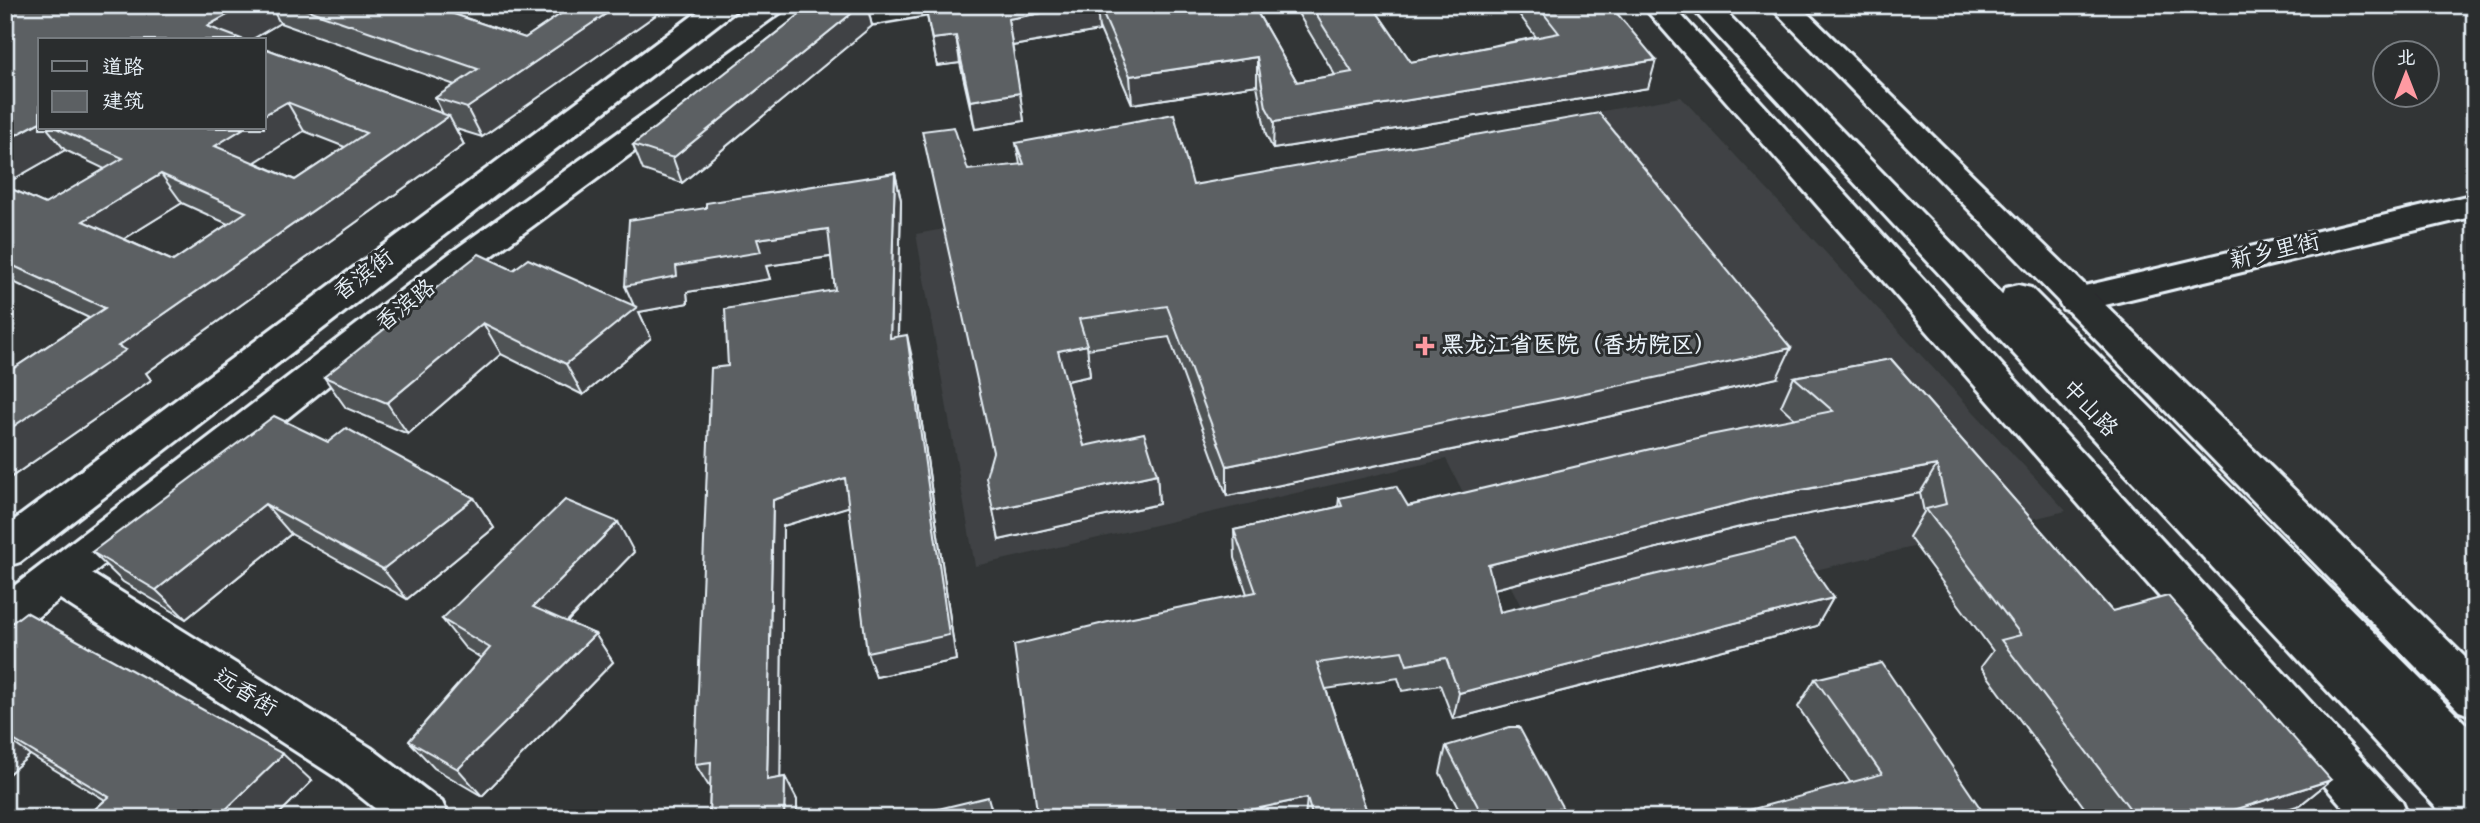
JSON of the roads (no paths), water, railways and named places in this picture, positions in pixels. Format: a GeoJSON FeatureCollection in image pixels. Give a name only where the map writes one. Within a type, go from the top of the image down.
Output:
{"type":"FeatureCollection","features":[{"type":"Feature","properties":{"kind":"main road","name":"香滨街"},"geometry":{"type":"LineString","coordinates":[[5,550],[725,5]]}},
{"type":"Feature","properties":{"kind":"main road"},"geometry":{"type":"LineString","coordinates":[[465,259],[782,5]]}},
{"type":"Feature","properties":{"kind":"main road","name":"香滨路"},"geometry":{"type":"LineString","coordinates":[[5,618],[465,259],[815,5]]}},
{"type":"Feature","properties":{"kind":"main road"},"geometry":{"type":"LineString","coordinates":[[1656,5],[2385,818]]}},
{"type":"Feature","properties":{"kind":"main road","name":"中山路"},"geometry":{"type":"LineString","coordinates":[[1703,5],[2475,814]]}},
{"type":"Feature","properties":{"kind":"main road","name":"中山路"},"geometry":{"type":"LineString","coordinates":[[1738,5],[1798,72],[2475,765]]}},
{"type":"Feature","properties":{"kind":"main road"},"geometry":{"type":"LineString","coordinates":[[1783,5],[2076,300],[2467,680]]}},
{"type":"Feature","properties":{"kind":"main road","name":"新乡里街"},"geometry":{"type":"LineString","coordinates":[[2076,300],[2475,205]]}},
{"type":"Feature","properties":{"kind":"main road","name":"远香街"},"geometry":{"type":"LineString","coordinates":[[59,576],[354,763],[425,818]]}},
{"type":"Feature","properties":{"kind":"street"},"geometry":{"type":"LineString","coordinates":[[828,5],[874,17],[944,5]]}},
{"type":"Feature","properties":{"kind":"place","name":"黑龙江省医院（香坊院区）"},"geometry":{"type":"Point","coordinates":[1425,346]}}]}
